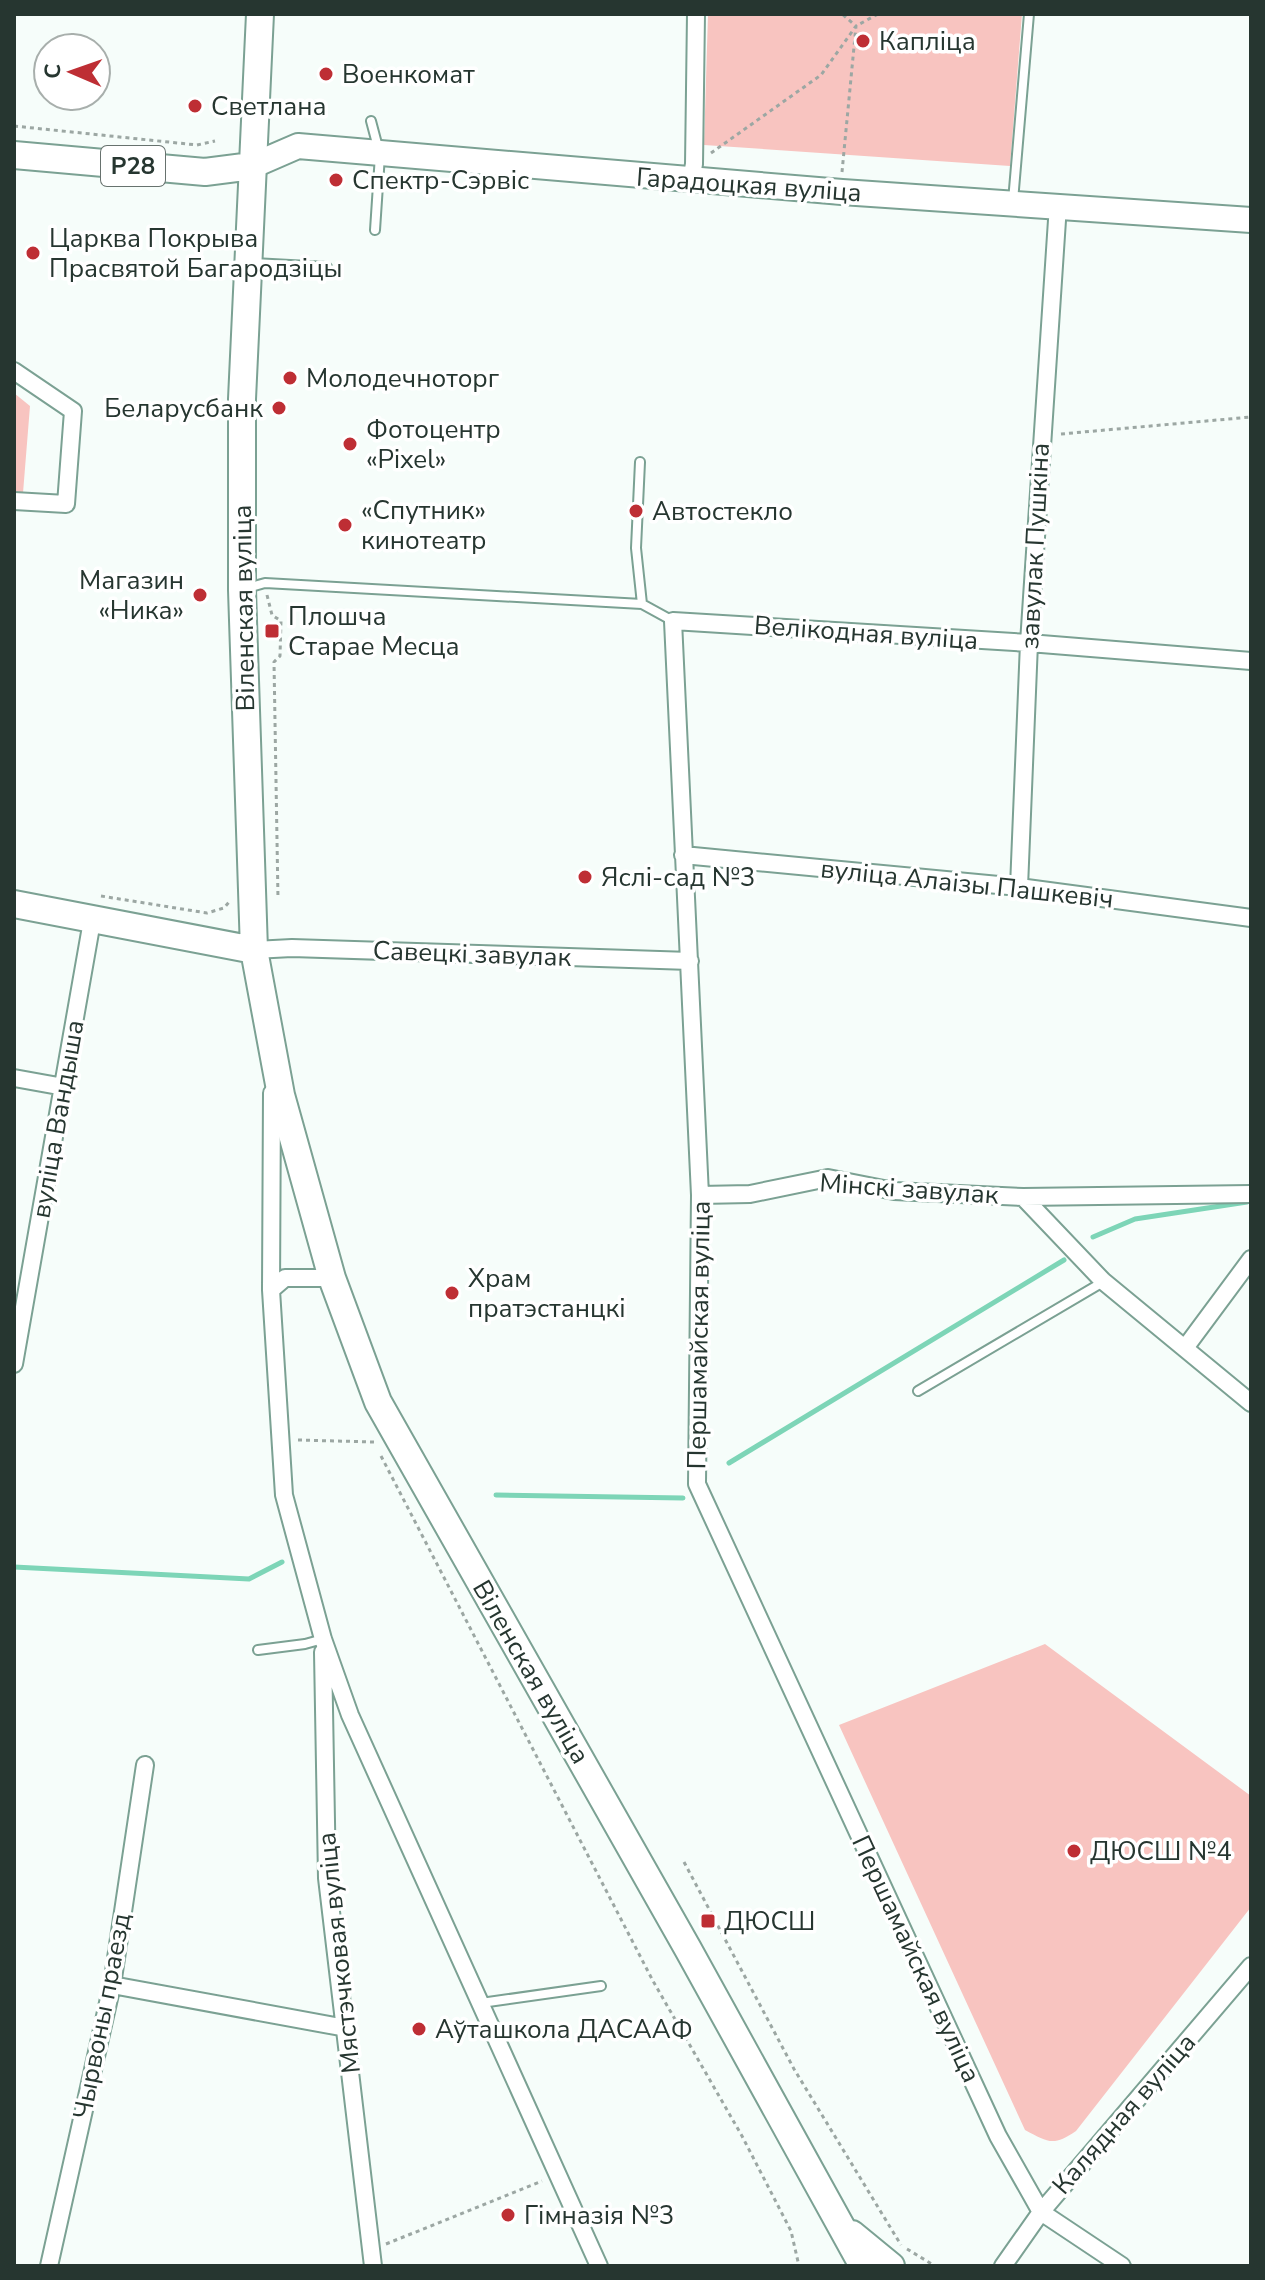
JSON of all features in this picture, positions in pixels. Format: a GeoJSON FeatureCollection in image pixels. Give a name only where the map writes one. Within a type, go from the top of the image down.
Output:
{"type":"FeatureCollection","features":[{"type":"Feature","properties":{"kind":"main road","name":"Віленская вуліца"},"geometry":{"type":"LineString","coordinates":[[260,14],[242,399],[254,587],[254,950],[281,1095],[332,1278],[378,1402],[863,2266]]}},
{"type":"Feature","properties":{"kind":"main road","name":"Р28"},"geometry":{"type":"LineString","coordinates":[[14,155],[205,172],[252,166]]}},
{"type":"Feature","properties":{"kind":"main road"},"geometry":{"type":"LineString","coordinates":[[14,904],[96,908],[254,950]]}},
{"type":"Feature","properties":{"kind":"main road"},"geometry":{"type":"LineString","coordinates":[[842,2227],[842,2266]]}},
{"type":"Feature","properties":{"kind":"main road"},"geometry":{"type":"LineString","coordinates":[[842,2227],[891,2266]]}},
{"type":"Feature","properties":{"kind":"street"},"geometry":{"type":"LineString","coordinates":[[693,172],[696,14]]}},
{"type":"Feature","properties":{"kind":"street","name":"Гарадоцкая вуліца"},"geometry":{"type":"LineString","coordinates":[[252,166],[298,146],[380,155],[693,172],[842,192],[1251,220]]}},
{"type":"Feature","properties":{"kind":"street","name":"завулак Пушкіна"},"geometry":{"type":"LineString","coordinates":[[1019,887],[1029,643],[1058,205]]}},
{"type":"Feature","properties":{"kind":"street"},"geometry":{"type":"LineString","coordinates":[[14,371],[73,411],[66,504],[14,501]]}},
{"type":"Feature","properties":{"kind":"street","name":"Велікодная вуліца"},"geometry":{"type":"LineString","coordinates":[[673,621],[1029,643],[1251,661]]}},
{"type":"Feature","properties":{"kind":"street","name":"Першамайская вуліца"},"geometry":{"type":"LineString","coordinates":[[673,621],[700,1195],[697,1484],[998,2136],[1041,2212]]}},
{"type":"Feature","properties":{"kind":"street","name":"вуліца Алаізы Пашкевіч"},"geometry":{"type":"LineString","coordinates":[[683,855],[1019,887],[1251,918]]}},
{"type":"Feature","properties":{"kind":"street","name":"вуліца Вандыша"},"geometry":{"type":"LineString","coordinates":[[14,1364],[96,908]]}},
{"type":"Feature","properties":{"kind":"street","name":"Савецкі завулак"},"geometry":{"type":"LineString","coordinates":[[254,950],[292,948],[690,961]]}},
{"type":"Feature","properties":{"kind":"street","name":"Віленская вуліца"},"geometry":{"type":"LineString","coordinates":[[272,1047],[271,1290],[284,1495],[323,1639],[350,1715],[599,2266]]}},
{"type":"Feature","properties":{"kind":"street"},"geometry":{"type":"LineString","coordinates":[[14,1078],[64,1087]]}},
{"type":"Feature","properties":{"kind":"street","name":"Мінскі завулак"},"geometry":{"type":"LineString","coordinates":[[700,1195],[750,1194],[828,1178],[894,1191],[1023,1197],[1251,1194]]}},
{"type":"Feature","properties":{"kind":"street","name":"Мінскі завулак"},"geometry":{"type":"LineString","coordinates":[[1023,1197],[1103,1281],[1251,1403]]}},
{"type":"Feature","properties":{"kind":"street"},"geometry":{"type":"LineString","coordinates":[[1185,1348],[1251,1259]]}},
{"type":"Feature","properties":{"kind":"street"},"geometry":{"type":"LineString","coordinates":[[271,1290],[285,1278],[332,1278]]}},
{"type":"Feature","properties":{"kind":"street","name":"Мястэчковая вуліца"},"geometry":{"type":"LineString","coordinates":[[323,1639],[327,1878],[372,2258]]}},
{"type":"Feature","properties":{"kind":"street"},"geometry":{"type":"LineString","coordinates":[[323,1721],[335,1713],[350,1715]]}},
{"type":"Feature","properties":{"kind":"street","name":"Чырвоны праезд"},"geometry":{"type":"LineString","coordinates":[[49,2266],[112,1985],[145,1765]]}},
{"type":"Feature","properties":{"kind":"street","name":"Калядная вуліца"},"geometry":{"type":"LineString","coordinates":[[1003,2266],[1041,2212],[1251,1966]]}},
{"type":"Feature","properties":{"kind":"street"},"geometry":{"type":"LineString","coordinates":[[112,1985],[346,2028]]}},
{"type":"Feature","properties":{"kind":"street"},"geometry":{"type":"LineString","coordinates":[[1041,2212],[1122,2266]]}},
{"type":"Feature","properties":{"kind":"lane"},"geometry":{"type":"LineString","coordinates":[[1013,202],[1029,14]]}},
{"type":"Feature","properties":{"kind":"lane"},"geometry":{"type":"LineString","coordinates":[[371,121],[380,155],[375,230]]}},
{"type":"Feature","properties":{"kind":"lane"},"geometry":{"type":"LineString","coordinates":[[248,262],[327,267]]}},
{"type":"Feature","properties":{"kind":"lane"},"geometry":{"type":"LineString","coordinates":[[640,462],[636,548],[642,604]]}},
{"type":"Feature","properties":{"kind":"lane"},"geometry":{"type":"LineString","coordinates":[[254,587],[642,604],[673,621]]}},
{"type":"Feature","properties":{"kind":"lane"},"geometry":{"type":"LineString","coordinates":[[918,1391],[1103,1281]]}},
{"type":"Feature","properties":{"kind":"lane"},"geometry":{"type":"LineString","coordinates":[[258,1650],[323,1639]]}},
{"type":"Feature","properties":{"kind":"lane"},"geometry":{"type":"LineString","coordinates":[[480,2003],[601,1986]]}},
{"type":"Feature","properties":{"kind":"path"},"geometry":{"type":"LineString","coordinates":[[842,14],[856,26]]}},
{"type":"Feature","properties":{"kind":"path"},"geometry":{"type":"LineString","coordinates":[[693,172],[821,75],[856,26],[878,14]]}},
{"type":"Feature","properties":{"kind":"path"},"geometry":{"type":"LineString","coordinates":[[842,192],[842,155],[856,26]]}},
{"type":"Feature","properties":{"kind":"path"},"geometry":{"type":"LineString","coordinates":[[14,126],[197,145],[215,141]]}},
{"type":"Feature","properties":{"kind":"path"},"geometry":{"type":"LineString","coordinates":[[1042,435],[1251,417]]}},
{"type":"Feature","properties":{"kind":"path"},"geometry":{"type":"LineString","coordinates":[[254,587],[272,615],[281,621],[280,656],[274,662],[278,899]]}},
{"type":"Feature","properties":{"kind":"path"},"geometry":{"type":"LineString","coordinates":[[96,908],[207,913],[224,908],[232,898]]}},
{"type":"Feature","properties":{"kind":"path"},"geometry":{"type":"LineString","coordinates":[[282,1439],[374,1442]]}},
{"type":"Feature","properties":{"kind":"path"},"geometry":{"type":"LineString","coordinates":[[381,1456],[653,1981],[742,2136],[791,2231],[799,2266]]}},
{"type":"Feature","properties":{"kind":"path"},"geometry":{"type":"LineString","coordinates":[[684,1862],[794,2069],[902,2246],[935,2266]]}},
{"type":"Feature","properties":{"kind":"path"},"geometry":{"type":"LineString","coordinates":[[372,2258],[542,2181]]}},
{"type":"Feature","properties":{"kind":"shaded area"},"geometry":{"type":"Polygon","coordinates":[[[708,14],[1022,14],[1010,166],[704,145],[708,14]]]}},
{"type":"Feature","properties":{"kind":"shaded area"},"geometry":{"type":"Polygon","coordinates":[[[14,393],[30,406],[23,493],[14,492],[14,393]]]}},
{"type":"Feature","properties":{"kind":"shaded area","name":"ДЮСШ №4"},"geometry":{"type":"Polygon","coordinates":[[[1045,1644],[1251,1796],[1251,1907],[1076,2131],[1056,2141],[1025,2130],[839,1725],[1045,1644]]]}},
{"type":"Feature","properties":{"kind":"waterway"},"geometry":{"type":"LineString","coordinates":[[1093,1237],[1135,1219],[1247,1202]]}},
{"type":"Feature","properties":{"kind":"waterway"},"geometry":{"type":"LineString","coordinates":[[729,1463],[1064,1260]]}},
{"type":"Feature","properties":{"kind":"waterway"},"geometry":{"type":"LineString","coordinates":[[496,1495],[683,1498]]}},
{"type":"Feature","properties":{"kind":"waterway"},"geometry":{"type":"LineString","coordinates":[[14,1567],[249,1579],[282,1562]]}},
{"type":"Feature","properties":{"kind":"place","name":"Капліца"},"geometry":{"type":"Point","coordinates":[863,41]}},
{"type":"Feature","properties":{"kind":"place","name":"Военкомат"},"geometry":{"type":"Point","coordinates":[326,74]}},
{"type":"Feature","properties":{"kind":"place","name":"Светлана"},"geometry":{"type":"Point","coordinates":[195,106]}},
{"type":"Feature","properties":{"kind":"place","name":"Спектр-Сэрвіс"},"geometry":{"type":"Point","coordinates":[336,180]}},
{"type":"Feature","properties":{"kind":"place","name":"Царква Покрыва Прасвятой Багародзіцы"},"geometry":{"type":"Point","coordinates":[33,253]}},
{"type":"Feature","properties":{"kind":"place","name":"Молодечноторг"},"geometry":{"type":"Point","coordinates":[290,378]}},
{"type":"Feature","properties":{"kind":"place","name":"Беларусбанк"},"geometry":{"type":"Point","coordinates":[279,408]}},
{"type":"Feature","properties":{"kind":"place","name":"Фотоцентр «Pixel»"},"geometry":{"type":"Point","coordinates":[350,444]}},
{"type":"Feature","properties":{"kind":"place","name":"Автостекло"},"geometry":{"type":"Point","coordinates":[636,511]}},
{"type":"Feature","properties":{"kind":"place","name":"«Спутник» кинотеатр"},"geometry":{"type":"Point","coordinates":[345,525]}},
{"type":"Feature","properties":{"kind":"place","name":"Магазин «Ника»"},"geometry":{"type":"Point","coordinates":[200,595]}},
{"type":"Feature","properties":{"kind":"place","name":"Плошча Старае Месца"},"geometry":{"type":"Point","coordinates":[272,631]}},
{"type":"Feature","properties":{"kind":"place","name":"Яслі-сад №3"},"geometry":{"type":"Point","coordinates":[585,877]}},
{"type":"Feature","properties":{"kind":"place","name":"Храм пратэстанцкі"},"geometry":{"type":"Point","coordinates":[452,1293]}},
{"type":"Feature","properties":{"kind":"place","name":"ДЮСШ №4"},"geometry":{"type":"Point","coordinates":[1074,1851]}},
{"type":"Feature","properties":{"kind":"place","name":"ДЮСШ"},"geometry":{"type":"Point","coordinates":[708,1921]}},
{"type":"Feature","properties":{"kind":"place","name":"Аўташкола ДАСААФ"},"geometry":{"type":"Point","coordinates":[419,2029]}},
{"type":"Feature","properties":{"kind":"place","name":"Гімназія №3"},"geometry":{"type":"Point","coordinates":[508,2215]}}]}
